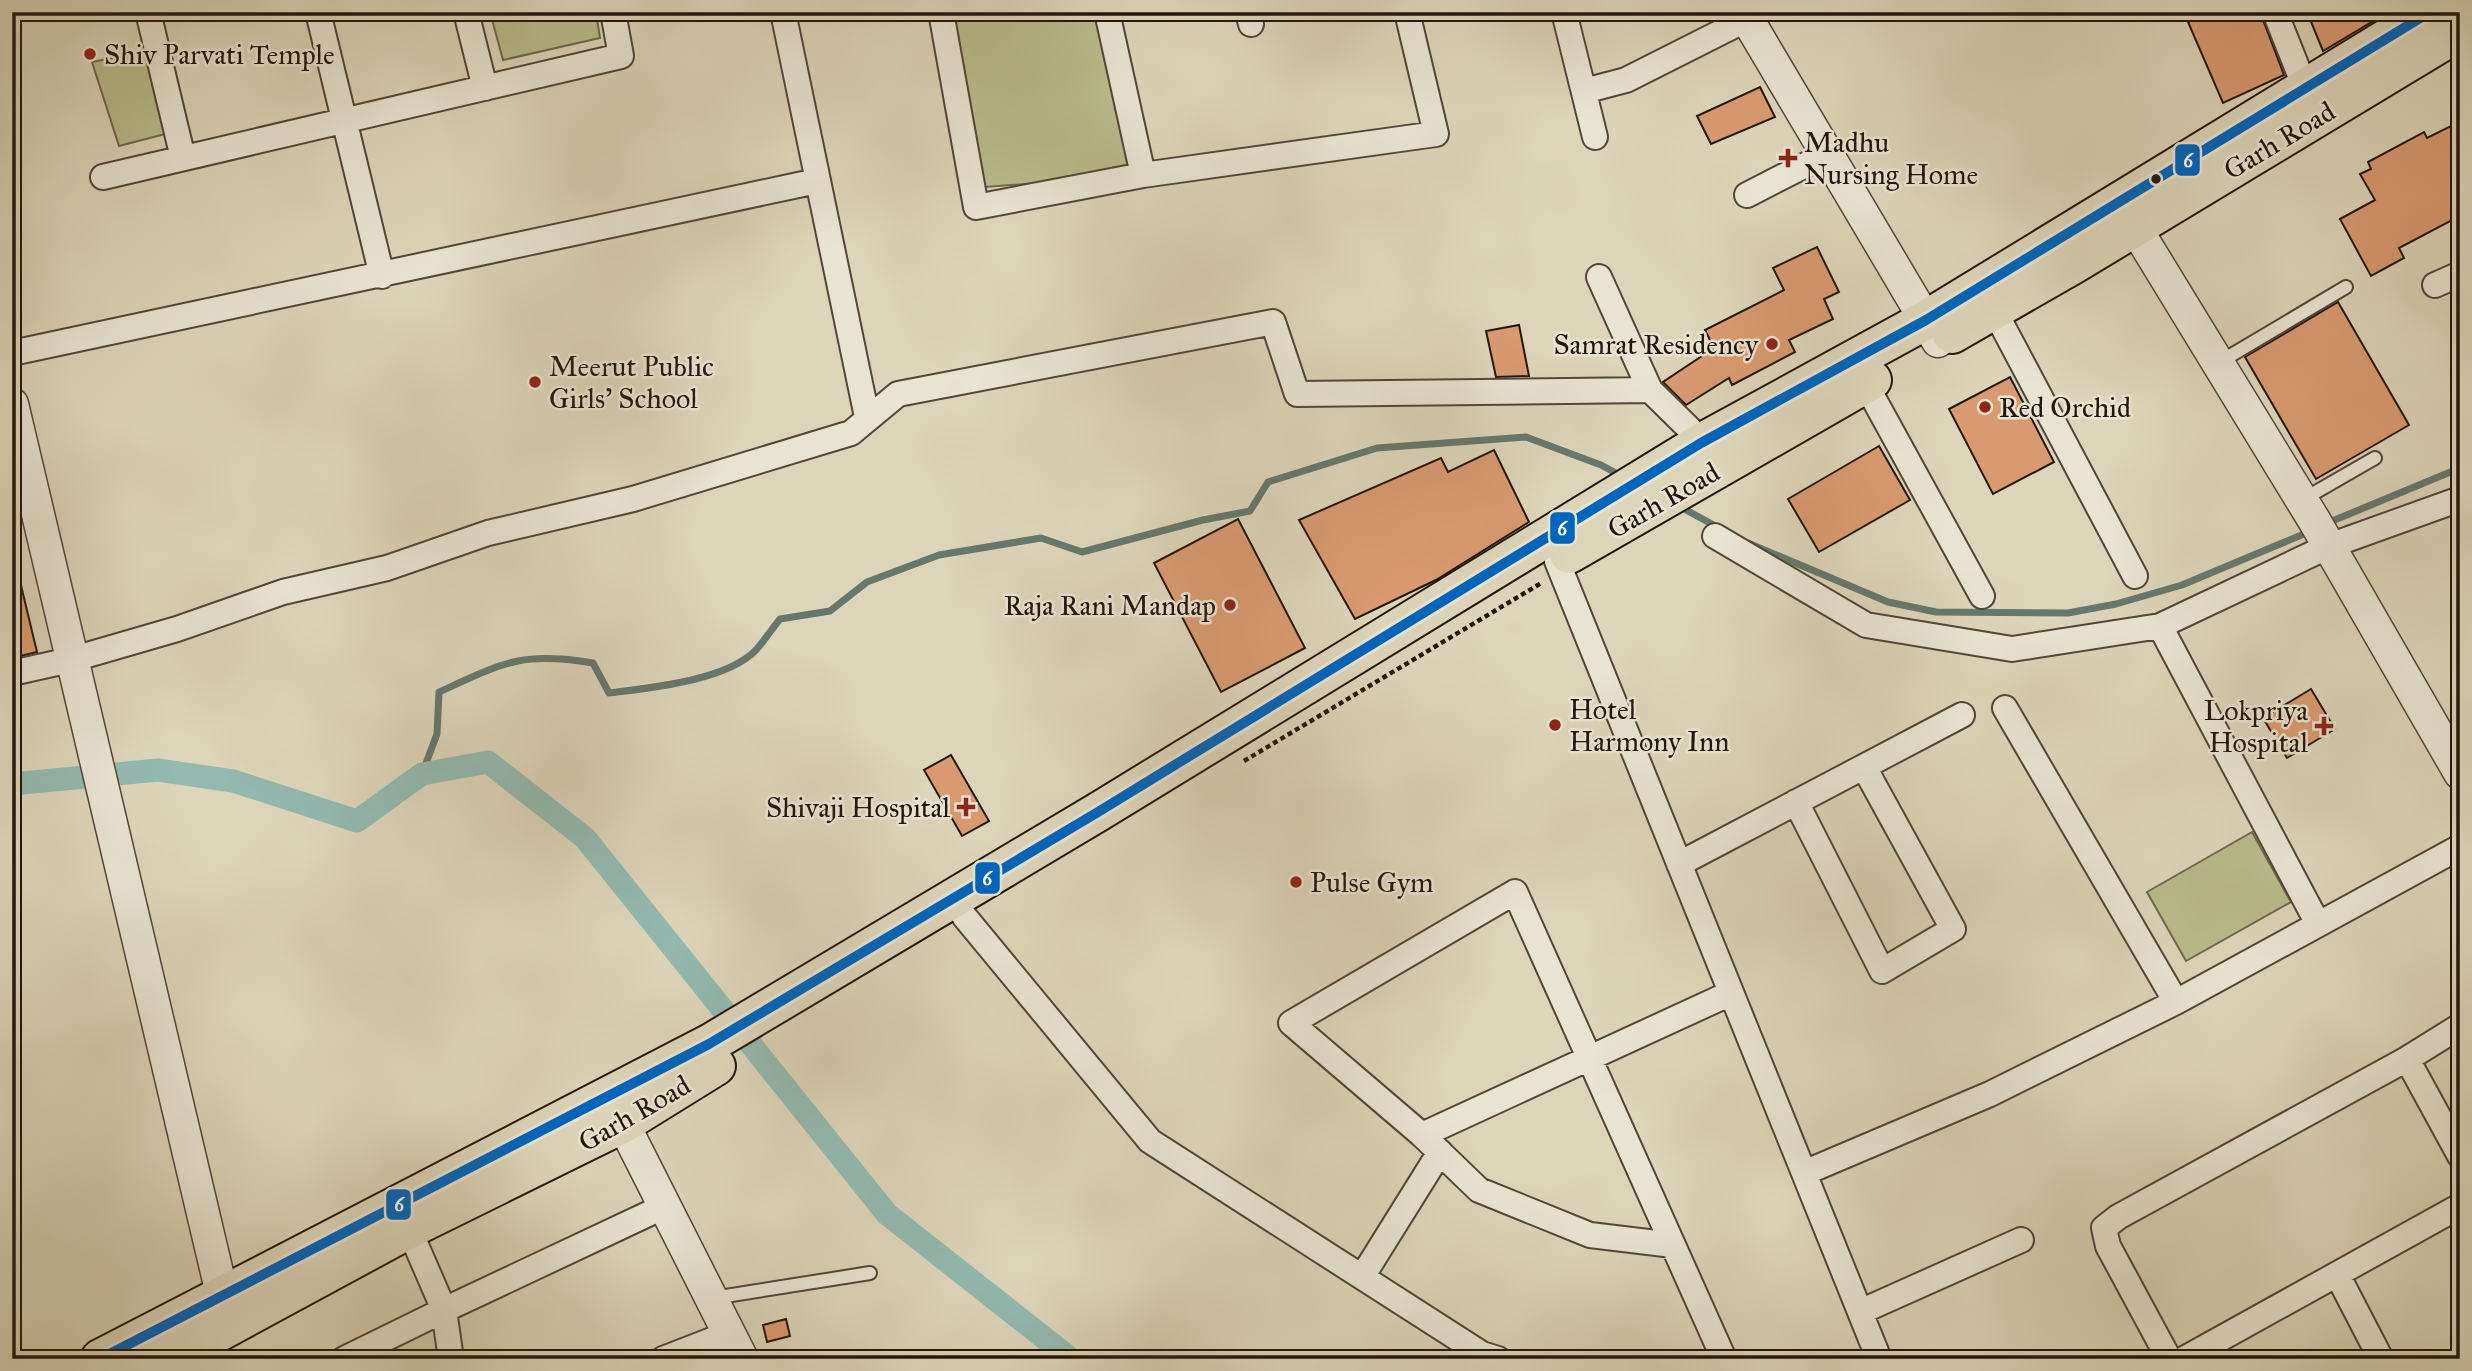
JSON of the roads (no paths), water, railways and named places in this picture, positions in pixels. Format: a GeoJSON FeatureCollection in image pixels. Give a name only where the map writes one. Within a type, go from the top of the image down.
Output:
{"type":"FeatureCollection","features":[{"type":"Feature","properties":{"kind":"main road","name":"Garh Road"},"geometry":{"type":"LineString","coordinates":[[100,1359],[226,1311],[409,1229],[715,1053],[1405,636],[1705,459],[1932,331],[2310,103],[2451,26]]}},
{"type":"Feature","properties":{"kind":"main road","name":"Garh Road"},"geometry":{"type":"LineString","coordinates":[[1705,459],[1865,383],[1932,331],[1994,310],[2127,214]]}},
{"type":"Feature","properties":{"kind":"main road","name":"Garh Road"},"geometry":{"type":"LineString","coordinates":[[792,1006],[964,916],[1103,820]]}},
{"type":"Feature","properties":{"kind":"main road","name":"Garh Road"},"geometry":{"type":"LineString","coordinates":[[169,1359],[226,1311],[616,1109]]}},
{"type":"Feature","properties":{"kind":"street"},"geometry":{"type":"LineString","coordinates":[[148,12],[183,158]]}},
{"type":"Feature","properties":{"kind":"street"},"geometry":{"type":"LineString","coordinates":[[318,12],[382,276]]}},
{"type":"Feature","properties":{"kind":"street"},"geometry":{"type":"LineString","coordinates":[[466,12],[485,88]]}},
{"type":"Feature","properties":{"kind":"street"},"geometry":{"type":"LineString","coordinates":[[103,177],[621,56],[612,12]]}},
{"type":"Feature","properties":{"kind":"street"},"geometry":{"type":"LineString","coordinates":[[783,12],[867,417]]}},
{"type":"Feature","properties":{"kind":"street"},"geometry":{"type":"LineString","coordinates":[[941,12],[976,207],[1143,176],[1436,134],[1408,12]]}},
{"type":"Feature","properties":{"kind":"street"},"geometry":{"type":"LineString","coordinates":[[1107,12],[1143,176]]}},
{"type":"Feature","properties":{"kind":"street"},"geometry":{"type":"LineString","coordinates":[[1564,12],[1595,137]]}},
{"type":"Feature","properties":{"kind":"street"},"geometry":{"type":"LineString","coordinates":[[2275,12],[2310,103]]}},
{"type":"Feature","properties":{"kind":"street"},"geometry":{"type":"LineString","coordinates":[[1584,91],[1626,80],[1745,16],[1932,331]]}},
{"type":"Feature","properties":{"kind":"street"},"geometry":{"type":"LineString","coordinates":[[1747,195],[1827,154]]}},
{"type":"Feature","properties":{"kind":"street"},"geometry":{"type":"LineString","coordinates":[[12,354],[817,181]]}},
{"type":"Feature","properties":{"kind":"street"},"geometry":{"type":"LineString","coordinates":[[2127,214],[2315,522],[2460,773]]}},
{"type":"Feature","properties":{"kind":"street"},"geometry":{"type":"LineString","coordinates":[[2435,285],[2460,274]]}},
{"type":"Feature","properties":{"kind":"street"},"geometry":{"type":"LineString","coordinates":[[1599,277],[1650,390],[1705,459]]}},
{"type":"Feature","properties":{"kind":"street"},"geometry":{"type":"LineString","coordinates":[[1994,310],[2134,576]]}},
{"type":"Feature","properties":{"kind":"street"},"geometry":{"type":"LineString","coordinates":[[12,673],[70,660],[283,592],[387,568],[488,533],[633,499],[851,433],[898,394],[1273,323],[1297,394],[1650,390]]}},
{"type":"Feature","properties":{"kind":"street"},"geometry":{"type":"LineString","coordinates":[[1865,383],[1982,596]]}},
{"type":"Feature","properties":{"kind":"street"},"geometry":{"type":"LineString","coordinates":[[12,404],[22,502],[70,660],[226,1311]]}},
{"type":"Feature","properties":{"kind":"street"},"geometry":{"type":"LineString","coordinates":[[1715,536],[1866,625],[2012,649],[2160,626],[2315,522],[2460,499]]}},
{"type":"Feature","properties":{"kind":"street"},"geometry":{"type":"LineString","coordinates":[[1551,550],[1879,1359]]}},
{"type":"Feature","properties":{"kind":"street"},"geometry":{"type":"LineString","coordinates":[[2160,626],[2318,924]]}},
{"type":"Feature","properties":{"kind":"street"},"geometry":{"type":"LineString","coordinates":[[2005,708],[2176,1002]]}},
{"type":"Feature","properties":{"kind":"street"},"geometry":{"type":"LineString","coordinates":[[1679,864],[1962,715]]}},
{"type":"Feature","properties":{"kind":"street"},"geometry":{"type":"LineString","coordinates":[[1796,802],[1882,971],[1953,929],[1864,767]]}},
{"type":"Feature","properties":{"kind":"street"},"geometry":{"type":"LineString","coordinates":[[1804,1173],[1990,1094],[2176,1002],[2460,847]]}},
{"type":"Feature","properties":{"kind":"street"},"geometry":{"type":"LineString","coordinates":[[1673,1245],[1590,1235],[1479,1190],[1422,1135],[1291,1023],[1515,892],[1589,1058],[1673,1245],[1724,1359]]}},
{"type":"Feature","properties":{"kind":"street"},"geometry":{"type":"LineString","coordinates":[[964,916],[1150,1141],[1482,1354],[1498,1359]]}},
{"type":"Feature","properties":{"kind":"street"},"geometry":{"type":"LineString","coordinates":[[1422,1135],[1731,993]]}},
{"type":"Feature","properties":{"kind":"street"},"geometry":{"type":"LineString","coordinates":[[2169,1359],[2108,1246],[2104,1228],[2118,1217],[2407,1059],[2460,1026]]}},
{"type":"Feature","properties":{"kind":"street"},"geometry":{"type":"LineString","coordinates":[[2407,1059],[2460,1156]]}},
{"type":"Feature","properties":{"kind":"street"},"geometry":{"type":"LineString","coordinates":[[616,1109],[736,1346],[663,1359]]}},
{"type":"Feature","properties":{"kind":"street"},"geometry":{"type":"LineString","coordinates":[[1362,1277],[1440,1152]]}},
{"type":"Feature","properties":{"kind":"street"},"geometry":{"type":"LineString","coordinates":[[344,1359],[665,1206]]}},
{"type":"Feature","properties":{"kind":"street"},"geometry":{"type":"LineString","coordinates":[[2184,1359],[2460,1206]]}},
{"type":"Feature","properties":{"kind":"street"},"geometry":{"type":"LineString","coordinates":[[409,1229],[444,1311],[451,1359]]}},
{"type":"Feature","properties":{"kind":"street"},"geometry":{"type":"LineString","coordinates":[[1860,1312],[2021,1240]]}},
{"type":"Feature","properties":{"kind":"street"},"geometry":{"type":"LineString","coordinates":[[2338,1276],[2381,1359]]}},
{"type":"Feature","properties":{"kind":"lane"},"geometry":{"type":"LineString","coordinates":[[2218,363],[2346,287]]}},
{"type":"Feature","properties":{"kind":"lane"},"geometry":{"type":"LineString","coordinates":[[2315,522],[2375,458]]}},
{"type":"Feature","properties":{"kind":"lane"},"geometry":{"type":"LineString","coordinates":[[712,1298],[870,1273]]}},
{"type":"Feature","properties":{"kind":"waterway"},"geometry":{"type":"LineString","coordinates":[[422,774],[437,734],[439,692],[480,674],[530,659],[548,658],[593,663],[609,693],[645,689],[707,676],[743,661],[756,650],[780,619],[830,611],[867,582],[939,555],[1041,538],[1082,552],[1203,520],[1250,511],[1268,482],[1377,448],[1526,437],[1601,465],[1623,477]]}},
{"type":"Feature","properties":{"kind":"waterway"},"geometry":{"type":"LineString","coordinates":[[2325,524],[2460,468]]}},
{"type":"Feature","properties":{"kind":"waterway"},"geometry":{"type":"LineString","coordinates":[[1677,505],[1719,528]]}},
{"type":"Feature","properties":{"kind":"waterway"},"geometry":{"type":"LineString","coordinates":[[1748,543],[1888,602],[1936,612],[2068,613],[2116,604],[2182,585],[2311,531]]}},
{"type":"Feature","properties":{"kind":"waterway"},"geometry":{"type":"LineString","coordinates":[[12,784],[158,770],[233,781],[357,821],[422,774],[488,762],[585,838],[887,1214],[1071,1359]]}},
{"type":"Feature","properties":{"kind":"place","name":"Shiv Parvati Temple"},"geometry":{"type":"Point","coordinates":[90,54]}},
{"type":"Feature","properties":{"kind":"place","name":"Madhu Nursing Home"},"geometry":{"type":"Point","coordinates":[1788,158]}},
{"type":"Feature","properties":{"kind":"place","name":"Samrat Residency"},"geometry":{"type":"Point","coordinates":[1772,344]}},
{"type":"Feature","properties":{"kind":"place","name":"Meerut Public Girls' School"},"geometry":{"type":"Point","coordinates":[535,382]}},
{"type":"Feature","properties":{"kind":"place","name":"Red Orchid"},"geometry":{"type":"Point","coordinates":[1985,407]}},
{"type":"Feature","properties":{"kind":"place","name":"Raja Rani Mandap"},"geometry":{"type":"Point","coordinates":[1230,605]}},
{"type":"Feature","properties":{"kind":"place","name":"Hotel Harmony Inn"},"geometry":{"type":"Point","coordinates":[1555,725]}},
{"type":"Feature","properties":{"kind":"place","name":"Lokpriya Hospital"},"geometry":{"type":"Point","coordinates":[2324,726]}},
{"type":"Feature","properties":{"kind":"place","name":"Shivaji Hospital"},"geometry":{"type":"Point","coordinates":[966,807]}},
{"type":"Feature","properties":{"kind":"place","name":"Pulse Gym"},"geometry":{"type":"Point","coordinates":[1296,882]}}]}
